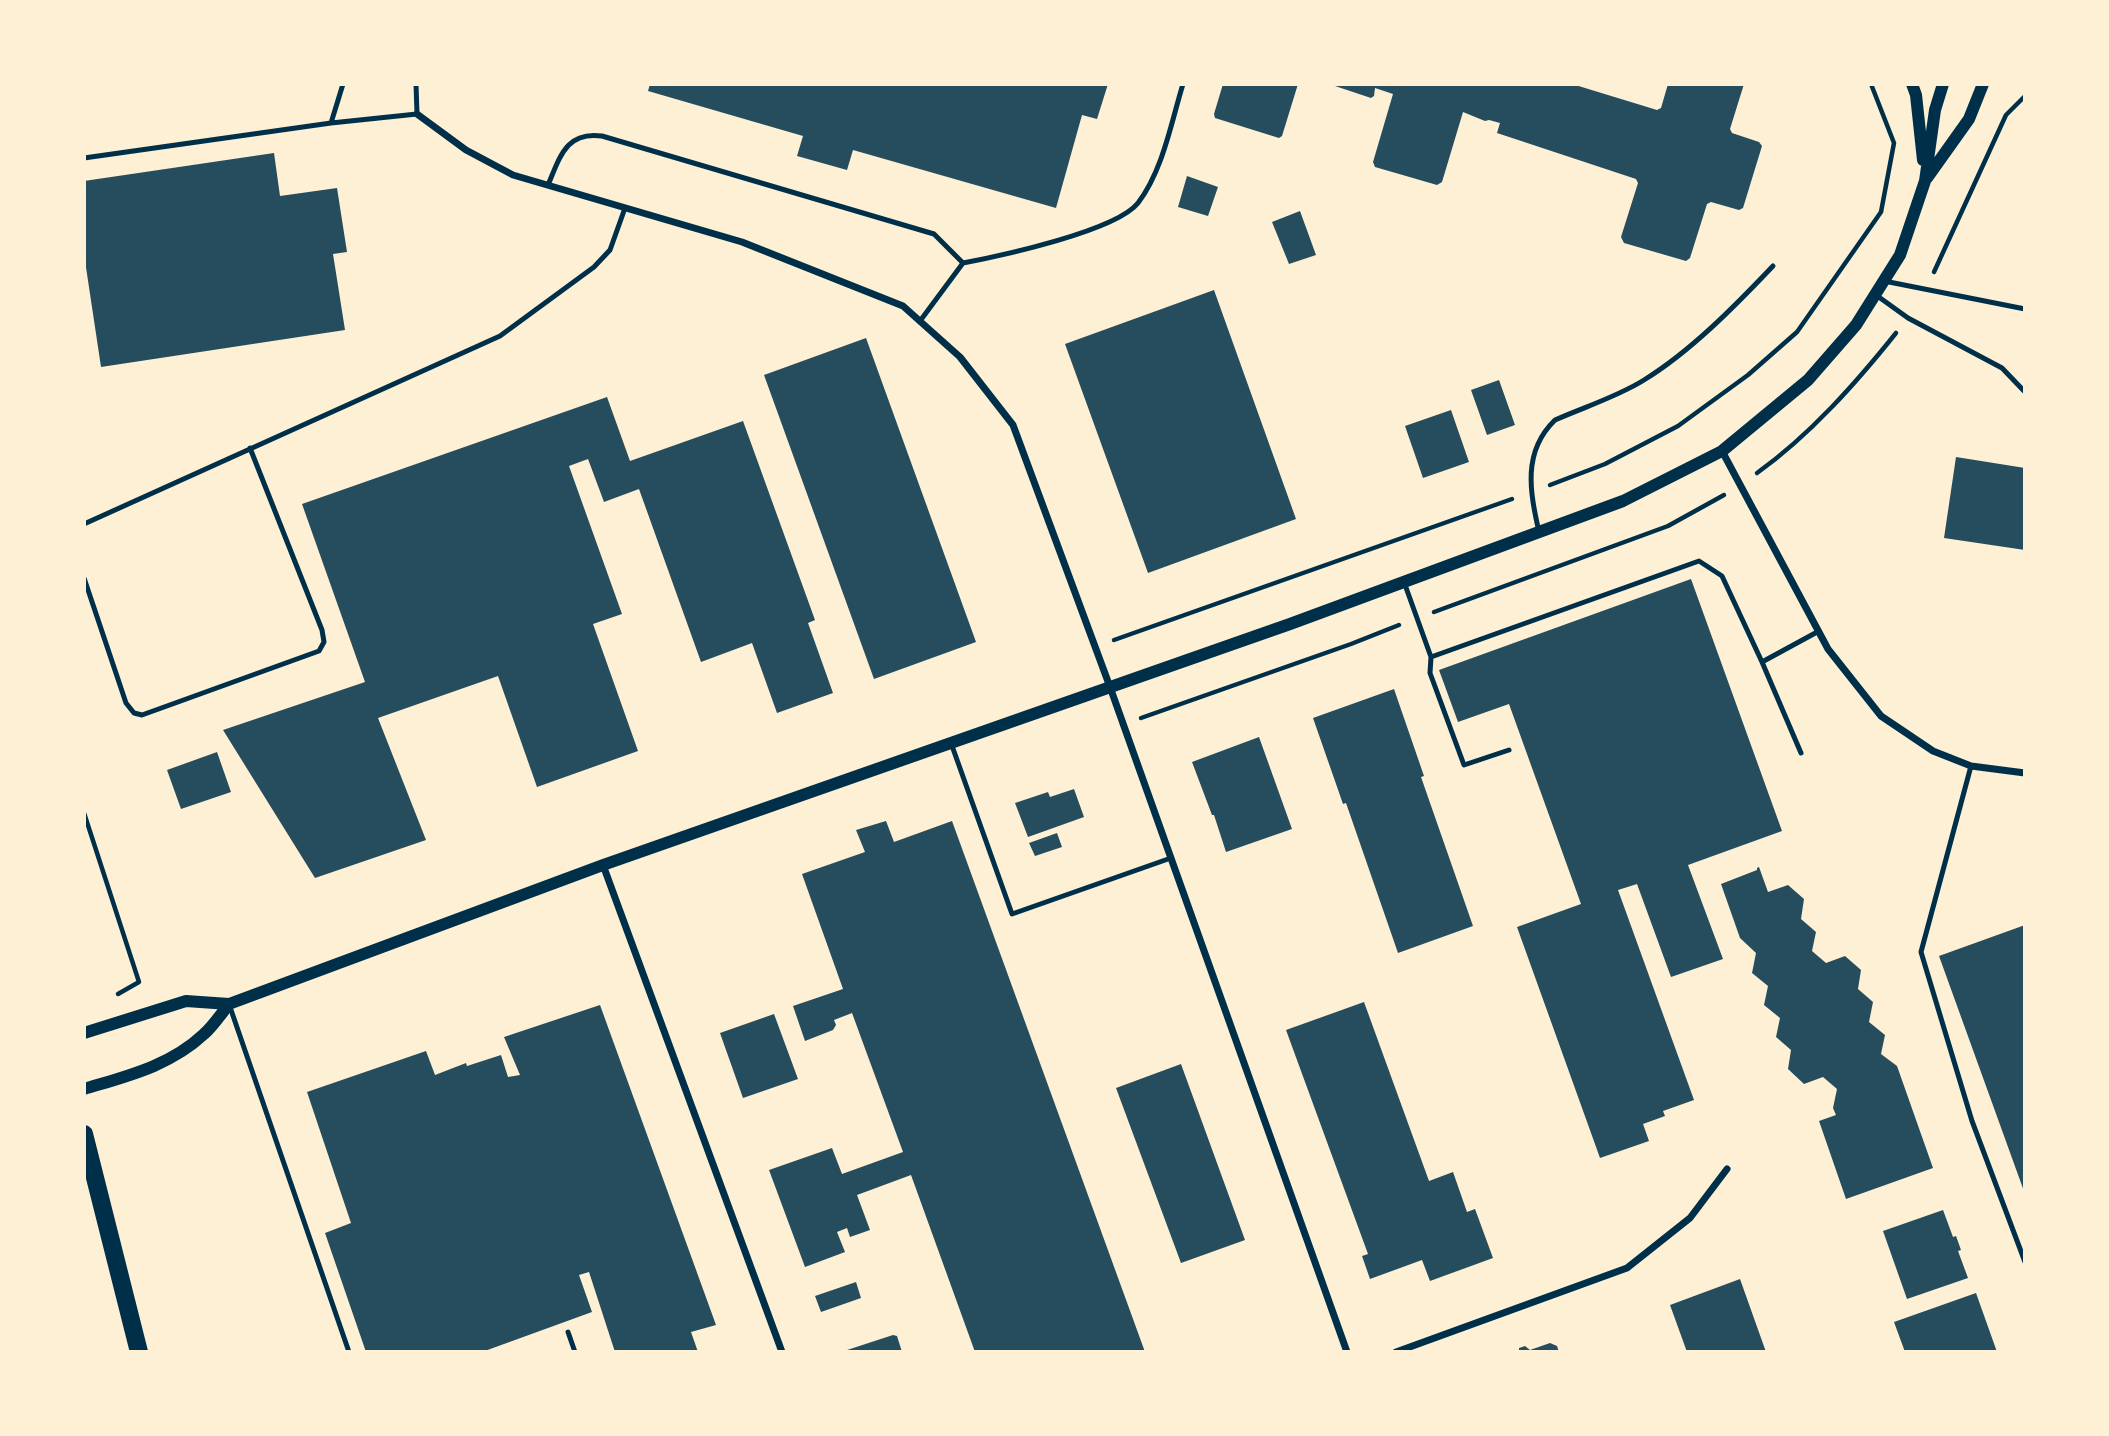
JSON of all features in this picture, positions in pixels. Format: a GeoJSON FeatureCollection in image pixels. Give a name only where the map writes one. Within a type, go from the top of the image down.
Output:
{"type":"FeatureCollection","features":[{"type":"Feature","properties":{"kind":"main road"},"geometry":{"type":"LineString","coordinates":[[84,1134],[139,1352]]}},
{"type":"Feature","properties":{"kind":"street"},"geometry":{"type":"LineString","coordinates":[[1912,84],[1916,95],[1925,181]]}},
{"type":"Feature","properties":{"kind":"street"},"geometry":{"type":"LineString","coordinates":[[84,1033],[186,1001],[229,1004],[603,865],[1110,687],[1623,501],[1721,451],[1808,380],[1856,325],[1884,282],[1900,255],[1925,181],[1935,110],[1943,84]]}},
{"type":"Feature","properties":{"kind":"street"},"geometry":{"type":"LineString","coordinates":[[1925,181],[1969,119],[1983,84]]}},
{"type":"Feature","properties":{"kind":"street"},"geometry":{"type":"LineString","coordinates":[[417,114],[466,150],[513,174],[742,242],[903,306],[960,357],[1013,425],[1110,687],[1347,1352]]}},
{"type":"Feature","properties":{"kind":"street"},"geometry":{"type":"LineString","coordinates":[[1721,451],[1828,649],[1881,716],[1933,751],[1971,766],[2025,773]]}},
{"type":"Feature","properties":{"kind":"street"},"geometry":{"type":"LineString","coordinates":[[603,865],[782,1352]]}},
{"type":"Feature","properties":{"kind":"street"},"geometry":{"type":"LineString","coordinates":[[84,1088],[143,1072],[174,1056],[204,1034],[229,1004]]}},
{"type":"Feature","properties":{"kind":"street"},"geometry":{"type":"LineString","coordinates":[[1396,1352],[1627,1268],[1690,1219],[1727,1169]]}},
{"type":"Feature","properties":{"kind":"lane"},"geometry":{"type":"LineString","coordinates":[[331,123],[343,84]]}},
{"type":"Feature","properties":{"kind":"lane"},"geometry":{"type":"LineString","coordinates":[[84,158],[331,123],[417,114],[416,84]]}},
{"type":"Feature","properties":{"kind":"lane"},"geometry":{"type":"LineString","coordinates":[[920,321],[963,263],[1014,253],[1117,220],[1136,205],[1150,184],[1161,159],[1183,84]]}},
{"type":"Feature","properties":{"kind":"lane"},"geometry":{"type":"LineString","coordinates":[[548,185],[564,150],[572,141],[587,134],[602,136],[934,234],[963,263]]}},
{"type":"Feature","properties":{"kind":"lane"},"geometry":{"type":"LineString","coordinates":[[84,524],[500,336],[594,267],[610,250],[625,208]]}},
{"type":"Feature","properties":{"kind":"lane"},"geometry":{"type":"LineString","coordinates":[[1539,532],[1530,493],[1531,475],[1534,458],[1548,428],[1555,420],[1644,380],[1737,304],[1773,266]]}},
{"type":"Feature","properties":{"kind":"lane"},"geometry":{"type":"LineString","coordinates":[[1884,282],[2025,309]]}},
{"type":"Feature","properties":{"kind":"lane"},"geometry":{"type":"LineString","coordinates":[[1875,295],[1908,318],[2002,368],[2025,392]]}},
{"type":"Feature","properties":{"kind":"lane"},"geometry":{"type":"LineString","coordinates":[[84,578],[126,703],[134,713],[142,715],[319,651],[324,642],[321,630],[250,449]]}},
{"type":"Feature","properties":{"kind":"lane"},"geometry":{"type":"LineString","coordinates":[[1431,656],[1699,561],[1722,576],[1801,753]]}},
{"type":"Feature","properties":{"kind":"lane"},"geometry":{"type":"LineString","coordinates":[[1404,582],[1431,656],[1430,673],[1464,765],[1509,750]]}},
{"type":"Feature","properties":{"kind":"lane"},"geometry":{"type":"LineString","coordinates":[[1762,662],[1819,631]]}},
{"type":"Feature","properties":{"kind":"lane"},"geometry":{"type":"LineString","coordinates":[[951,743],[1012,914],[1171,858]]}},
{"type":"Feature","properties":{"kind":"lane"},"geometry":{"type":"LineString","coordinates":[[1971,766],[1921,953],[1972,1121],[2025,1262]]}},
{"type":"Feature","properties":{"kind":"lane"},"geometry":{"type":"LineString","coordinates":[[229,1004],[349,1352]]}},
{"type":"Feature","properties":{"kind":"lane"},"geometry":{"type":"LineString","coordinates":[[568,1332],[575,1352]]}},
{"type":"Feature","properties":{"kind":"path"},"geometry":{"type":"LineString","coordinates":[[84,813],[139,982],[115,996],[122,1021]]}},
{"type":"Feature","properties":{"kind":"building"},"geometry":{"type":"Polygon","coordinates":[[[650,84],[1108,84],[1097,119],[1082,115],[1056,208],[853,150],[847,170],[797,156],[803,136],[648,91],[650,84]]]}},
{"type":"Feature","properties":{"kind":"building"},"geometry":{"type":"Polygon","coordinates":[[[1223,84],[1298,84],[1282,136],[1279,138],[1215,118],[1223,84]]]}},
{"type":"Feature","properties":{"kind":"building"},"geometry":{"type":"Polygon","coordinates":[[[1329,84],[1572,84],[1657,110],[1661,108],[1668,84],[1744,84],[1730,129],[1732,133],[1759,142],[1762,146],[1743,208],[1739,210],[1711,202],[1707,204],[1690,258],[1686,261],[1624,243],[1621,237],[1638,183],[1636,179],[1497,133],[1500,123],[1485,121],[1463,112],[1442,182],[1437,185],[1375,167],[1373,162],[1393,94],[1375,88],[1371,98],[1329,84]]]}},
{"type":"Feature","properties":{"kind":"building"},"geometry":{"type":"Polygon","coordinates":[[[274,153],[280,196],[337,188],[347,252],[333,254],[345,330],[101,367],[84,254],[84,181],[274,153]]]}},
{"type":"Feature","properties":{"kind":"building"},"geometry":{"type":"Polygon","coordinates":[[[1187,176],[1218,187],[1208,216],[1178,207],[1187,176]]]}},
{"type":"Feature","properties":{"kind":"building"},"geometry":{"type":"Polygon","coordinates":[[[1300,211],[1316,255],[1289,264],[1272,222],[1300,211]]]}},
{"type":"Feature","properties":{"kind":"building"},"geometry":{"type":"Polygon","coordinates":[[[1214,290],[1296,519],[1148,573],[1065,344],[1214,290]]]}},
{"type":"Feature","properties":{"kind":"building"},"geometry":{"type":"Polygon","coordinates":[[[866,338],[976,642],[874,679],[764,375],[866,338]]]}},
{"type":"Feature","properties":{"kind":"building"},"geometry":{"type":"Polygon","coordinates":[[[1499,380],[1515,425],[1487,435],[1471,390],[1499,380]]]}},
{"type":"Feature","properties":{"kind":"building"},"geometry":{"type":"Polygon","coordinates":[[[607,397],[630,461],[743,421],[815,620],[808,623],[833,693],[777,713],[752,643],[701,662],[639,489],[604,502],[588,459],[569,466],[622,614],[593,624],[638,751],[537,787],[498,676],[378,718],[426,840],[315,878],[223,730],[365,682],[302,504],[607,397]]]}},
{"type":"Feature","properties":{"kind":"building"},"geometry":{"type":"Polygon","coordinates":[[[1451,410],[1469,462],[1423,478],[1405,426],[1451,410]]]}},
{"type":"Feature","properties":{"kind":"building"},"geometry":{"type":"Polygon","coordinates":[[[1956,457],[2025,468],[2025,550],[1944,538],[1956,457]]]}},
{"type":"Feature","properties":{"kind":"building"},"geometry":{"type":"Polygon","coordinates":[[[1691,579],[1782,831],[1688,865],[1723,959],[1671,977],[1637,884],[1618,890],[1694,1100],[1663,1111],[1665,1116],[1643,1124],[1649,1141],[1600,1158],[1517,927],[1581,904],[1509,704],[1458,722],[1439,670],[1691,579]]]}},
{"type":"Feature","properties":{"kind":"building"},"geometry":{"type":"Polygon","coordinates":[[[1394,689],[1424,776],[1421,777],[1473,926],[1398,953],[1346,803],[1343,804],[1313,718],[1394,689]]]}},
{"type":"Feature","properties":{"kind":"building"},"geometry":{"type":"Polygon","coordinates":[[[1259,737],[1292,829],[1226,852],[1192,762],[1259,737]]]}},
{"type":"Feature","properties":{"kind":"building"},"geometry":{"type":"Polygon","coordinates":[[[217,752],[231,792],[181,809],[167,770],[217,752]]]}},
{"type":"Feature","properties":{"kind":"building"},"geometry":{"type":"Polygon","coordinates":[[[1074,789],[1084,817],[1028,837],[1015,803],[1048,792],[1050,797],[1074,789]]]}},
{"type":"Feature","properties":{"kind":"building"},"geometry":{"type":"Polygon","coordinates":[[[886,821],[894,842],[952,821],[1145,1352],[975,1352],[911,1175],[857,1195],[870,1230],[850,1237],[847,1228],[837,1232],[845,1252],[805,1267],[769,1170],[832,1148],[842,1174],[903,1152],[852,1013],[834,1020],[836,1025],[833,1030],[805,1041],[793,1006],[843,989],[802,874],[865,852],[856,830],[886,821]]]}},
{"type":"Feature","properties":{"kind":"building"},"geometry":{"type":"Polygon","coordinates":[[[1057,833],[1062,847],[1035,856],[1029,843],[1057,833]]]}},
{"type":"Feature","properties":{"kind":"building"},"geometry":{"type":"Polygon","coordinates":[[[1759,867],[1768,892],[1788,885],[1804,899],[1801,919],[1816,932],[1812,951],[1826,963],[1845,956],[1861,970],[1858,989],[1873,1002],[1869,1022],[1885,1035],[1881,1054],[1897,1066],[1933,1168],[1846,1199],[1819,1121],[1836,1115],[1833,1108],[1837,1089],[1823,1077],[1804,1084],[1788,1069],[1791,1050],[1776,1037],[1780,1018],[1764,1005],[1768,986],[1752,973],[1756,953],[1740,938],[1721,884],[1759,867]]]}},
{"type":"Feature","properties":{"kind":"building"},"geometry":{"type":"Polygon","coordinates":[[[2025,925],[2025,1194],[1939,956],[2025,925]]]}},
{"type":"Feature","properties":{"kind":"building"},"geometry":{"type":"Polygon","coordinates":[[[1364,1002],[1429,1181],[1453,1172],[1467,1212],[1475,1209],[1493,1258],[1430,1281],[1422,1260],[1370,1279],[1362,1256],[1368,1254],[1286,1030],[1364,1002]]]}},
{"type":"Feature","properties":{"kind":"building"},"geometry":{"type":"Polygon","coordinates":[[[600,1005],[716,1325],[691,1332],[698,1352],[615,1352],[589,1272],[579,1275],[592,1312],[482,1352],[366,1352],[325,1233],[351,1223],[307,1092],[426,1051],[435,1075],[466,1063],[467,1066],[501,1055],[508,1077],[520,1075],[504,1037],[600,1005]]]}},
{"type":"Feature","properties":{"kind":"building"},"geometry":{"type":"Polygon","coordinates":[[[774,1014],[798,1079],[743,1098],[720,1033],[774,1014]]]}},
{"type":"Feature","properties":{"kind":"building"},"geometry":{"type":"Polygon","coordinates":[[[1181,1064],[1245,1240],[1181,1263],[1116,1088],[1181,1064]]]}},
{"type":"Feature","properties":{"kind":"building"},"geometry":{"type":"Polygon","coordinates":[[[1943,1210],[1953,1237],[1956,1236],[1961,1250],[1958,1251],[1968,1278],[1907,1299],[1883,1231],[1943,1210]]]}},
{"type":"Feature","properties":{"kind":"building"},"geometry":{"type":"Polygon","coordinates":[[[1740,1279],[1766,1352],[1687,1352],[1670,1305],[1740,1279]]]}},
{"type":"Feature","properties":{"kind":"building"},"geometry":{"type":"Polygon","coordinates":[[[856,1282],[861,1298],[821,1312],[815,1296],[856,1282]]]}},
{"type":"Feature","properties":{"kind":"building"},"geometry":{"type":"Polygon","coordinates":[[[1976,1293],[1997,1352],[1905,1352],[1894,1322],[1976,1293]]]}},
{"type":"Feature","properties":{"kind":"building"},"geometry":{"type":"Polygon","coordinates":[[[897,1336],[902,1352],[841,1352],[897,1336]]]}},
{"type":"Feature","properties":{"kind":"building"},"geometry":{"type":"Polygon","coordinates":[[[1550,1343],[1557,1346],[1559,1352],[1519,1352],[1519,1348],[1525,1346],[1530,1350],[1550,1343]]]}}]}
